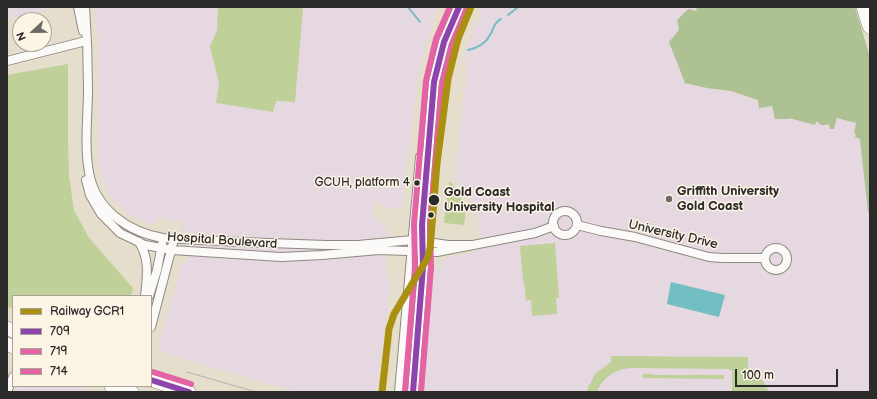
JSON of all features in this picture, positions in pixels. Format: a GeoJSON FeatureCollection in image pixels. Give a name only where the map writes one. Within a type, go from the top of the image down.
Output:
{"type":"FeatureCollection","features":[{"type":"Feature","properties":{"kind":"highway"},"geometry":{"type":"LineString","coordinates":[[864,7],[870,26]]}},
{"type":"Feature","properties":{"kind":"main road"},"geometry":{"type":"LineString","coordinates":[[152,380],[189,392]]}},
{"type":"Feature","properties":{"kind":"street"},"geometry":{"type":"LineString","coordinates":[[78,7],[86,41]]}},
{"type":"Feature","properties":{"kind":"street"},"geometry":{"type":"LineString","coordinates":[[85,7],[86,41]]}},
{"type":"Feature","properties":{"kind":"street"},"geometry":{"type":"LineString","coordinates":[[412,392],[422,287],[418,240],[430,68],[440,34],[452,7]]}},
{"type":"Feature","properties":{"kind":"street"},"geometry":{"type":"LineString","coordinates":[[418,240],[435,73],[444,42],[459,7]]}},
{"type":"Feature","properties":{"kind":"street"},"geometry":{"type":"LineString","coordinates":[[7,61],[86,41]]}},
{"type":"Feature","properties":{"kind":"street","name":"Hospital Boulevard"},"geometry":{"type":"LineString","coordinates":[[86,41],[88,89],[87,148],[92,186],[114,217],[128,226],[139,232],[152,236],[174,239],[281,244],[358,245],[418,240]]}},
{"type":"Feature","properties":{"kind":"street","name":"Hospital Boulevard"},"geometry":{"type":"LineString","coordinates":[[87,148],[84,158],[84,174],[90,195],[101,214],[120,233],[139,242],[172,250],[281,257],[379,250],[418,251]]}},
{"type":"Feature","properties":{"kind":"street"},"geometry":{"type":"LineString","coordinates":[[567,211],[574,214],[577,225],[573,232],[566,235],[559,233],[554,226],[554,223],[556,216],[559,213],[567,211]]}},
{"type":"Feature","properties":{"kind":"street","name":"University Drive"},"geometry":{"type":"LineString","coordinates":[[577,225],[635,237],[709,257],[765,258]]}},
{"type":"Feature","properties":{"kind":"street"},"geometry":{"type":"LineString","coordinates":[[418,251],[437,252],[535,233],[554,226]]}},
{"type":"Feature","properties":{"kind":"street"},"geometry":{"type":"LineString","coordinates":[[149,295],[157,270],[163,238]]}},
{"type":"Feature","properties":{"kind":"street"},"geometry":{"type":"LineString","coordinates":[[152,323],[174,239]]}},
{"type":"Feature","properties":{"kind":"street"},"geometry":{"type":"LineString","coordinates":[[418,240],[448,244],[472,244]]}},
{"type":"Feature","properties":{"kind":"street"},"geometry":{"type":"LineString","coordinates":[[139,242],[144,250],[147,265],[145,295]]}},
{"type":"Feature","properties":{"kind":"street"},"geometry":{"type":"LineString","coordinates":[[272,243],[272,256]]}},
{"type":"Feature","properties":{"kind":"street"},"geometry":{"type":"LineString","coordinates":[[281,244],[281,257]]}},
{"type":"Feature","properties":{"kind":"street"},"geometry":{"type":"LineString","coordinates":[[400,392],[418,251]]}},
{"type":"Feature","properties":{"kind":"street"},"geometry":{"type":"LineString","coordinates":[[7,392],[12,380]]}},
{"type":"Feature","properties":{"kind":"shaded area"},"geometry":{"type":"Polygon","coordinates":[[[7,7],[58,7],[37,12],[12,12],[12,18],[7,19],[7,7]]]}},
{"type":"Feature","properties":{"kind":"shaded area","name":"Gold Coast University Hospital"},"geometry":{"type":"Polygon","coordinates":[[[95,7],[438,7],[418,75],[402,209],[384,208],[379,202],[370,210],[379,223],[383,227],[387,228],[386,272],[391,287],[376,392],[297,392],[158,351],[181,264],[188,261],[191,235],[185,232],[182,228],[181,222],[160,218],[153,224],[130,215],[114,201],[104,184],[99,163],[99,58],[95,7]]]}},
{"type":"Feature","properties":{"kind":"shaded area","name":"Griffith University Gold Coast"},"geometry":{"type":"Polygon","coordinates":[[[483,7],[839,7],[870,194],[870,392],[424,392],[434,270],[440,265],[443,259],[475,252],[480,237],[477,214],[455,177],[466,80],[465,51],[483,7]]]}},
{"type":"Feature","properties":{"kind":"shaded area"},"geometry":{"type":"Polygon","coordinates":[[[19,387],[79,387],[91,392],[17,392],[19,387]]]}},
{"type":"Feature","properties":{"kind":"green space"},"geometry":{"type":"Polygon","coordinates":[[[218,7],[303,7],[295,102],[276,101],[273,112],[216,103],[219,83],[210,47],[217,30],[218,7]]]}},
{"type":"Feature","properties":{"kind":"green space"},"geometry":{"type":"Polygon","coordinates":[[[697,7],[855,7],[870,57],[870,213],[868,212],[860,139],[855,137],[856,134],[854,133],[856,123],[837,118],[834,129],[830,129],[829,124],[821,125],[818,122],[816,122],[815,125],[789,118],[775,119],[772,106],[759,108],[758,100],[731,91],[685,83],[669,42],[679,30],[677,20],[688,9],[696,11],[697,7]]]}},
{"type":"Feature","properties":{"kind":"green space"},"geometry":{"type":"Polygon","coordinates":[[[68,64],[69,176],[74,210],[89,238],[133,288],[131,295],[12,295],[12,308],[7,306],[7,75],[68,64]]]}},
{"type":"Feature","properties":{"kind":"green space"},"geometry":{"type":"Polygon","coordinates":[[[449,182],[451,182],[466,208],[464,225],[444,223],[449,182]]]}},
{"type":"Feature","properties":{"kind":"green space"},"geometry":{"type":"Polygon","coordinates":[[[555,243],[559,298],[556,298],[557,314],[532,316],[531,300],[526,301],[520,246],[555,243]]]}},
{"type":"Feature","properties":{"kind":"green space"},"geometry":{"type":"Polygon","coordinates":[[[611,356],[748,357],[748,369],[763,381],[769,392],[732,392],[732,371],[728,369],[628,368],[617,371],[607,377],[597,392],[586,392],[595,374],[611,362],[611,356]]]}},
{"type":"Feature","properties":{"kind":"green space"},"geometry":{"type":"Polygon","coordinates":[[[643,374],[724,375],[724,379],[643,378],[643,374]]]}},
{"type":"Feature","properties":{"kind":"water"},"geometry":{"type":"Polygon","coordinates":[[[671,282],[725,295],[719,317],[667,304],[671,282]]]}},
{"type":"Feature","properties":{"kind":"waterway"},"geometry":{"type":"LineString","coordinates":[[408,7],[420,22]]}},
{"type":"Feature","properties":{"kind":"waterway"},"geometry":{"type":"LineString","coordinates":[[508,15],[518,7]]}},
{"type":"Feature","properties":{"kind":"waterway"},"geometry":{"type":"LineString","coordinates":[[468,50],[484,43],[495,24],[501,19]]}},
{"type":"Feature","properties":{"kind":"tram line"},"geometry":{"type":"LineString","coordinates":[[381,392],[387,345]]}},
{"type":"Feature","properties":{"kind":"tram line"},"geometry":{"type":"LineString","coordinates":[[187,372],[256,392]]}},
{"type":"Feature","properties":{"kind":"rail line","name":"GCR1"},"geometry":{"type":"LineString","coordinates":[[382,392],[389,329],[394,314],[427,259],[430,249],[437,163],[448,79],[458,39],[471,7]]}},
{"type":"Feature","properties":{"kind":"transit line","name":"714"},"geometry":{"type":"LineString","coordinates":[[405,391],[415,267],[414,224],[426,81],[436,39],[450,7]]}},
{"type":"Feature","properties":{"kind":"transit line","name":"709"},"geometry":{"type":"LineString","coordinates":[[413,392],[423,267],[422,225],[434,82],[444,42],[459,7]]}},
{"type":"Feature","properties":{"kind":"transit line","name":"719"},"geometry":{"type":"LineString","coordinates":[[421,392],[431,268],[430,225],[442,83],[452,45],[466,10]]}},
{"type":"Feature","properties":{"kind":"transit line","name":"714"},"geometry":{"type":"LineString","coordinates":[[153,372],[191,384]]}},
{"type":"Feature","properties":{"kind":"transit line","name":"709"},"geometry":{"type":"LineString","coordinates":[[152,380],[189,392]]}},
{"type":"Feature","properties":{"kind":"place","name":"GCUH, platform 4"},"geometry":{"type":"Point","coordinates":[417,183]}},
{"type":"Feature","properties":{"kind":"place","name":"Griffith University Gold Coast"},"geometry":{"type":"Point","coordinates":[669,199]}},
{"type":"Feature","properties":{"kind":"place","name":"Gold Coast University Hospital"},"geometry":{"type":"Point","coordinates":[434,200]}}]}
